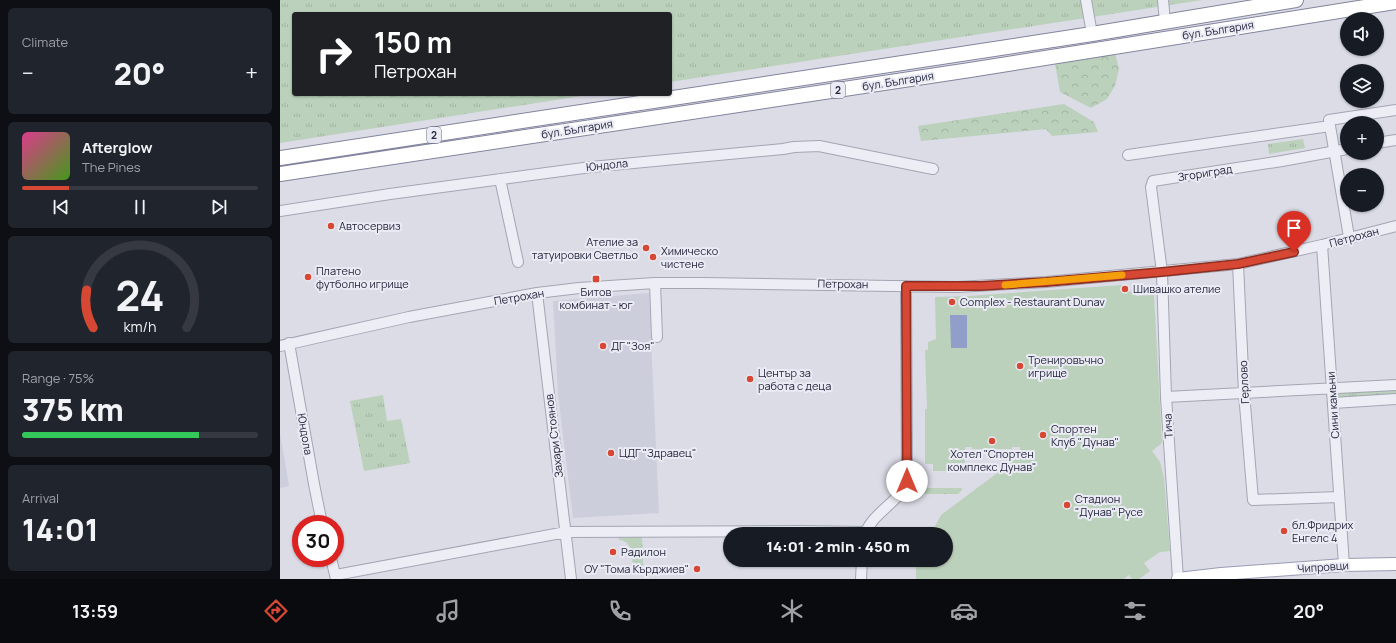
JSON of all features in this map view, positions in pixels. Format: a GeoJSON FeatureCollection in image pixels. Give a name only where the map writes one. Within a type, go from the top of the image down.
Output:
{"type":"FeatureCollection","features":[{"type":"Feature","properties":{"kind":"highway","name":"бул. България"},"geometry":{"type":"LineString","coordinates":[[280,158],[1092,34],[1296,0]]}},
{"type":"Feature","properties":{"kind":"highway","name":"бул. България"},"geometry":{"type":"LineString","coordinates":[[280,174],[978,68],[1396,2]]}},
{"type":"Feature","properties":{"kind":"main road","name":"Чипровци"},"geometry":{"type":"LineString","coordinates":[[1178,579],[1221,574],[1344,565],[1396,564]]}},
{"type":"Feature","properties":{"kind":"street"},"geometry":{"type":"LineString","coordinates":[[1086,0],[1092,34]]}},
{"type":"Feature","properties":{"kind":"street"},"geometry":{"type":"LineString","coordinates":[[1163,0],[1165,22]]}},
{"type":"Feature","properties":{"kind":"street"},"geometry":{"type":"LineString","coordinates":[[1349,237],[1329,120],[1396,110]]}},
{"type":"Feature","properties":{"kind":"street"},"geometry":{"type":"LineString","coordinates":[[1128,155],[1330,126]]}},
{"type":"Feature","properties":{"kind":"street"},"geometry":{"type":"LineString","coordinates":[[1384,142],[1396,140]]}},
{"type":"Feature","properties":{"kind":"street","name":"Юндола"},"geometry":{"type":"LineString","coordinates":[[280,211],[390,194],[591,167],[794,147],[819,146],[934,169]]}},
{"type":"Feature","properties":{"kind":"street","name":"Згориград"},"geometry":{"type":"LineString","coordinates":[[1162,272],[1151,187],[1153,181],[1282,161],[1340,150]]}},
{"type":"Feature","properties":{"kind":"street"},"geometry":{"type":"LineString","coordinates":[[500,179],[518,262]]}},
{"type":"Feature","properties":{"kind":"street","name":"Петрохан"},"geometry":{"type":"LineString","coordinates":[[284,344],[408,317],[537,293],[579,288],[655,284],[791,283],[981,286],[1046,282],[1238,264],[1396,226]]}},
{"type":"Feature","properties":{"kind":"street","name":"Сини камъни"},"geometry":{"type":"LineString","coordinates":[[1322,245],[1344,565]]}},
{"type":"Feature","properties":{"kind":"street","name":"Герлово"},"geometry":{"type":"LineString","coordinates":[[1238,264],[1244,392],[1253,500],[1339,497]]}},
{"type":"Feature","properties":{"kind":"street","name":"Тича"},"geometry":{"type":"LineString","coordinates":[[1162,272],[1166,398],[1178,579]]}},
{"type":"Feature","properties":{"kind":"street"},"geometry":{"type":"LineString","coordinates":[[655,284],[657,337]]}},
{"type":"Feature","properties":{"kind":"street"},"geometry":{"type":"LineString","coordinates":[[869,527],[900,494],[907,481],[906,286]]}},
{"type":"Feature","properties":{"kind":"street","name":"Захари Стоянов"},"geometry":{"type":"LineString","coordinates":[[537,293],[571,579]]}},
{"type":"Feature","properties":{"kind":"street","name":"Юндола"},"geometry":{"type":"LineString","coordinates":[[284,344],[320,515]]}},
{"type":"Feature","properties":{"kind":"street"},"geometry":{"type":"LineString","coordinates":[[1166,398],[1244,392],[1396,385]]}},
{"type":"Feature","properties":{"kind":"street"},"geometry":{"type":"LineString","coordinates":[[1333,403],[1396,399]]}},
{"type":"Feature","properties":{"kind":"street"},"geometry":{"type":"LineString","coordinates":[[333,567],[336,577],[566,532],[723,531]]}},
{"type":"Feature","properties":{"kind":"street"},"geometry":{"type":"LineString","coordinates":[[861,579],[862,567]]}},
{"type":"Feature","properties":{"kind":"shaded area"},"geometry":{"type":"Polygon","coordinates":[[[649,293],[659,513],[573,518],[558,394],[553,301],[649,293]]]}},
{"type":"Feature","properties":{"kind":"shaded area"},"geometry":{"type":"Polygon","coordinates":[[[280,433],[289,486],[280,488],[280,433]]]}},
{"type":"Feature","properties":{"kind":"green space"},"geometry":{"type":"Polygon","coordinates":[[[280,0],[1202,0],[672,82],[672,12],[292,12],[292,96],[581,96],[280,143],[280,0]]]}},
{"type":"Feature","properties":{"kind":"green space"},"geometry":{"type":"Polygon","coordinates":[[[1115,53],[1119,69],[1115,86],[1107,99],[1091,108],[1060,92],[1055,63],[1115,53]]]}},
{"type":"Feature","properties":{"kind":"green space"},"geometry":{"type":"Polygon","coordinates":[[[1064,104],[1094,122],[1098,132],[1052,136],[1046,129],[921,141],[918,126],[1064,104]]]}},
{"type":"Feature","properties":{"kind":"green space"},"geometry":{"type":"Polygon","coordinates":[[[1303,139],[1305,148],[1269,154],[1268,144],[1303,139]]]}},
{"type":"Feature","properties":{"kind":"green space","name":"Спортен Клуб \"Дунав\""},"geometry":{"type":"Polygon","coordinates":[[[1122,285],[1123,292],[1135,291],[1136,296],[1154,295],[1162,443],[1152,451],[1160,462],[1164,478],[1170,551],[1160,552],[1144,563],[1150,571],[1139,579],[1132,579],[1129,575],[1124,579],[916,579],[916,567],[953,567],[953,527],[935,527],[941,515],[1020,456],[1020,447],[1012,447],[1012,449],[972,449],[972,447],[965,447],[965,463],[956,463],[956,471],[933,471],[933,464],[925,464],[925,409],[927,409],[925,350],[928,350],[928,342],[936,339],[935,297],[1122,285]]]}},
{"type":"Feature","properties":{"kind":"green space"},"geometry":{"type":"Polygon","coordinates":[[[1396,389],[1396,394],[1336,399],[1335,392],[1396,389]]]}},
{"type":"Feature","properties":{"kind":"green space"},"geometry":{"type":"Polygon","coordinates":[[[383,395],[387,421],[401,419],[410,463],[364,471],[350,401],[383,395]]]}},
{"type":"Feature","properties":{"kind":"green space"},"geometry":{"type":"Polygon","coordinates":[[[919,488],[962,488],[962,490],[958,494],[919,494],[919,488]]]}},
{"type":"Feature","properties":{"kind":"green space"},"geometry":{"type":"Polygon","coordinates":[[[619,533],[642,533],[643,565],[641,568],[634,570],[630,547],[624,541],[619,540],[619,533]]]}},
{"type":"Feature","properties":{"kind":"water"},"geometry":{"type":"Polygon","coordinates":[[[950,315],[967,315],[967,348],[951,348],[950,315]]]}},
{"type":"Feature","properties":{"kind":"slow traffic"},"geometry":{"type":"LineString","coordinates":[[1005,285],[1122,275]]}},
{"type":"Feature","properties":{"kind":"place","name":"Автосервиз"},"geometry":{"type":"Point","coordinates":[331,226]}},
{"type":"Feature","properties":{"kind":"place","name":"Ателие за татуировки Светльо"},"geometry":{"type":"Point","coordinates":[646,248]}},
{"type":"Feature","properties":{"kind":"place","name":"Химическо чистене"},"geometry":{"type":"Point","coordinates":[653,257]}},
{"type":"Feature","properties":{"kind":"place","name":"Платено футболно игрище"},"geometry":{"type":"Point","coordinates":[308,277]}},
{"type":"Feature","properties":{"kind":"place","name":"Битов комбинат - юг"},"geometry":{"type":"Point","coordinates":[596,279]}},
{"type":"Feature","properties":{"kind":"place","name":"Шивашко ателие"},"geometry":{"type":"Point","coordinates":[1125,289]}},
{"type":"Feature","properties":{"kind":"place","name":"Complex - Restaurant Dunav"},"geometry":{"type":"Point","coordinates":[952,302]}},
{"type":"Feature","properties":{"kind":"place","name":"ДГ \"Зоя\""},"geometry":{"type":"Point","coordinates":[603,346]}},
{"type":"Feature","properties":{"kind":"place","name":"Тренировъчно игрище"},"geometry":{"type":"Point","coordinates":[1020,366]}},
{"type":"Feature","properties":{"kind":"place","name":"Център за работа с деца"},"geometry":{"type":"Point","coordinates":[750,379]}},
{"type":"Feature","properties":{"kind":"place","name":"Спортен Клуб \"Дунав\""},"geometry":{"type":"Point","coordinates":[1043,435]}},
{"type":"Feature","properties":{"kind":"place","name":"Хотел \"Спортен комплекс Дунав\""},"geometry":{"type":"Point","coordinates":[992,441]}},
{"type":"Feature","properties":{"kind":"place","name":"ЦДГ \"Здравец\""},"geometry":{"type":"Point","coordinates":[611,453]}},
{"type":"Feature","properties":{"kind":"place","name":"Стадион \"Дунав\" Русе"},"geometry":{"type":"Point","coordinates":[1067,505]}},
{"type":"Feature","properties":{"kind":"place","name":"бл.Фридрих Енгелс 4"},"geometry":{"type":"Point","coordinates":[1284,531]}},
{"type":"Feature","properties":{"kind":"place","name":"Радилон"},"geometry":{"type":"Point","coordinates":[613,552]}},
{"type":"Feature","properties":{"kind":"place","name":"ОУ \"Тома Кърджиев\""},"geometry":{"type":"Point","coordinates":[697,569]}},
{"type":"Feature","properties":{"kind":"route"},"geometry":{"type":"LineString","coordinates":[[907,481],[906,286],[981,286],[1162,272],[1238,264],[1294,252]]}}]}
